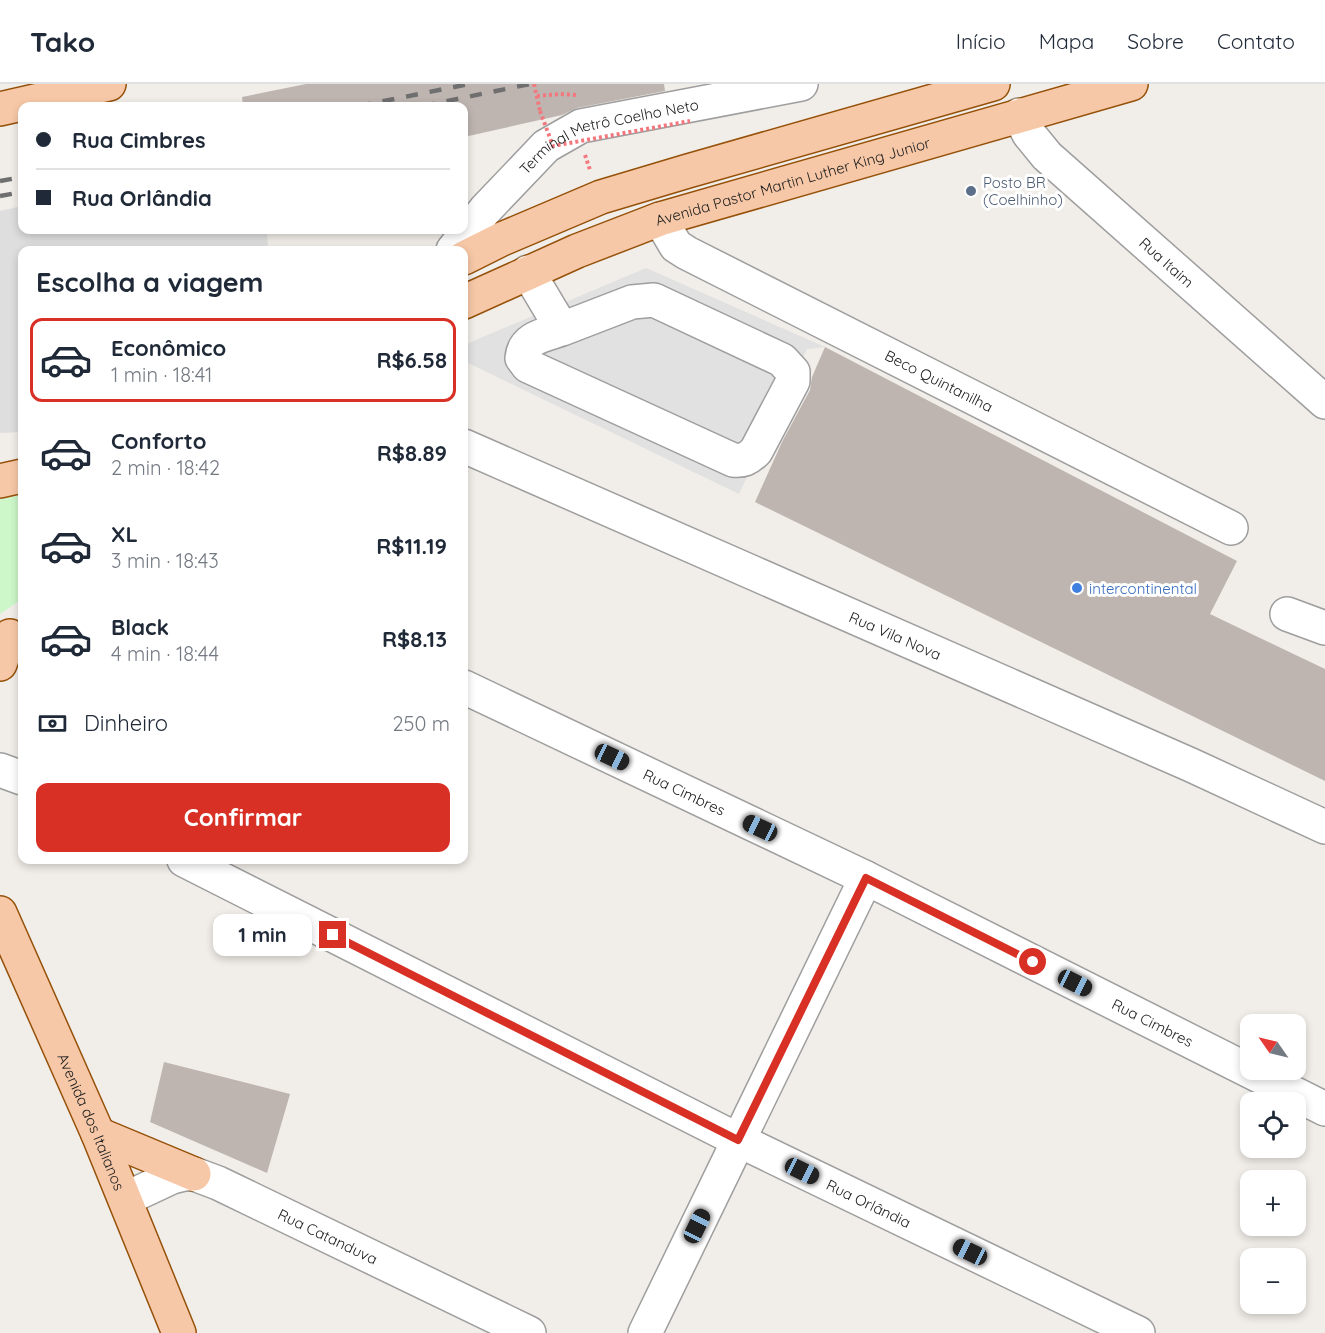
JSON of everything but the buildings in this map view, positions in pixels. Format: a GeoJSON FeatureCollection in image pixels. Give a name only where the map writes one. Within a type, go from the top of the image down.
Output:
{"type":"FeatureCollection","features":[{"type":"Feature","properties":{"kind":"main road"},"geometry":{"type":"LineString","coordinates":[[31,102],[109,84]]}},
{"type":"Feature","properties":{"kind":"main road"},"geometry":{"type":"LineString","coordinates":[[468,256],[601,197],[993,84]]}},
{"type":"Feature","properties":{"kind":"main road","name":"Avenida Pastor Martin Luther King Junior"},"geometry":{"type":"LineString","coordinates":[[468,300],[577,251],[660,219],[1131,84]]}},
{"type":"Feature","properties":{"kind":"main road"},"geometry":{"type":"LineString","coordinates":[[0,109],[18,105]]}},
{"type":"Feature","properties":{"kind":"main road"},"geometry":{"type":"LineString","coordinates":[[0,481],[18,477]]}},
{"type":"Feature","properties":{"kind":"main road","name":"Avenida dos Italianos"},"geometry":{"type":"LineString","coordinates":[[0,913],[98,1134],[179,1333]]}},
{"type":"Feature","properties":{"kind":"main road"},"geometry":{"type":"LineString","coordinates":[[98,1134],[194,1174]]}},
{"type":"Feature","properties":{"kind":"street","name":"Terminal Metrô Coelho Neto"},"geometry":{"type":"LineString","coordinates":[[468,231],[485,210],[546,146],[581,126],[801,84]]}},
{"type":"Feature","properties":{"kind":"street","name":"Rua Itaim"},"geometry":{"type":"LineString","coordinates":[[1019,115],[1029,134],[1047,156],[1325,402]]}},
{"type":"Feature","properties":{"kind":"street","name":"Beco Quintanilha"},"geometry":{"type":"LineString","coordinates":[[660,219],[676,246],[687,253],[1231,528]]}},
{"type":"Feature","properties":{"kind":"street","name":"Terminal Metrô Coelho Neto"},"geometry":{"type":"LineString","coordinates":[[456,246],[466,234]]}},
{"type":"Feature","properties":{"kind":"street"},"geometry":{"type":"LineString","coordinates":[[528,272],[562,328]]}},
{"type":"Feature","properties":{"kind":"street"},"geometry":{"type":"LineString","coordinates":[[654,300],[782,360],[793,372],[793,381],[756,451],[749,458],[741,461],[733,460],[528,366],[522,358],[528,341],[562,328],[632,302],[654,300]]}},
{"type":"Feature","properties":{"kind":"street","name":"Rua Vila Nova"},"geometry":{"type":"LineString","coordinates":[[468,448],[1159,751],[1325,827]]}},
{"type":"Feature","properties":{"kind":"street"},"geometry":{"type":"LineString","coordinates":[[1287,614],[1325,628]]}},
{"type":"Feature","properties":{"kind":"street","name":"Rua Cimbres"},"geometry":{"type":"LineString","coordinates":[[468,689],[866,878],[1325,1109]]}},
{"type":"Feature","properties":{"kind":"street"},"geometry":{"type":"LineString","coordinates":[[0,770],[18,777]]}},
{"type":"Feature","properties":{"kind":"street","name":"Rua Orlândia"},"geometry":{"type":"LineString","coordinates":[[192,864],[738,1140],[1138,1333]]}},
{"type":"Feature","properties":{"kind":"street"},"geometry":{"type":"LineString","coordinates":[[645,1333],[866,878]]}},
{"type":"Feature","properties":{"kind":"street"},"geometry":{"type":"LineString","coordinates":[[125,1199],[172,1177],[194,1174]]}},
{"type":"Feature","properties":{"kind":"street","name":"Rua Catanduva"},"geometry":{"type":"LineString","coordinates":[[194,1174],[218,1183],[529,1333]]}},
{"type":"Feature","properties":{"kind":"path"},"geometry":{"type":"LineString","coordinates":[[534,84],[540,111],[553,146],[690,121]]}},
{"type":"Feature","properties":{"kind":"path"},"geometry":{"type":"LineString","coordinates":[[537,96],[560,94],[580,96]]}},
{"type":"Feature","properties":{"kind":"path"},"geometry":{"type":"LineString","coordinates":[[585,154],[594,179]]}},
{"type":"Feature","properties":{"kind":"shaded area"},"geometry":{"type":"Polygon","coordinates":[[[18,207],[18,234],[267,234],[268,246],[18,246],[18,432],[0,433],[0,211],[18,207]]]}},
{"type":"Feature","properties":{"kind":"shaded area"},"geometry":{"type":"Polygon","coordinates":[[[646,268],[825,347],[807,349],[739,494],[468,363],[468,343],[646,268]]]}},
{"type":"Feature","properties":{"kind":"green space"},"geometry":{"type":"Polygon","coordinates":[[[18,496],[18,602],[0,614],[0,499],[18,496]]]}},
{"type":"Feature","properties":{"kind":"railway"},"geometry":{"type":"LineString","coordinates":[[379,102],[469,84]]}},
{"type":"Feature","properties":{"kind":"railway"},"geometry":{"type":"LineString","coordinates":[[442,102],[530,84]]}},
{"type":"Feature","properties":{"kind":"railway"},"geometry":{"type":"LineString","coordinates":[[0,181],[18,178]]}},
{"type":"Feature","properties":{"kind":"railway"},"geometry":{"type":"LineString","coordinates":[[0,196],[18,193]]}},
{"type":"Feature","properties":{"kind":"place","name":"Posto BR (Coelhinho)"},"geometry":{"type":"Point","coordinates":[971,191]}},
{"type":"Feature","properties":{"kind":"place","name":"intercontinental"},"geometry":{"type":"Point","coordinates":[1077,588]}},
{"type":"Feature","properties":{"kind":"route"},"geometry":{"type":"LineString","coordinates":[[333,935],[738,1140],[866,878],[1033,962]]}}]}
